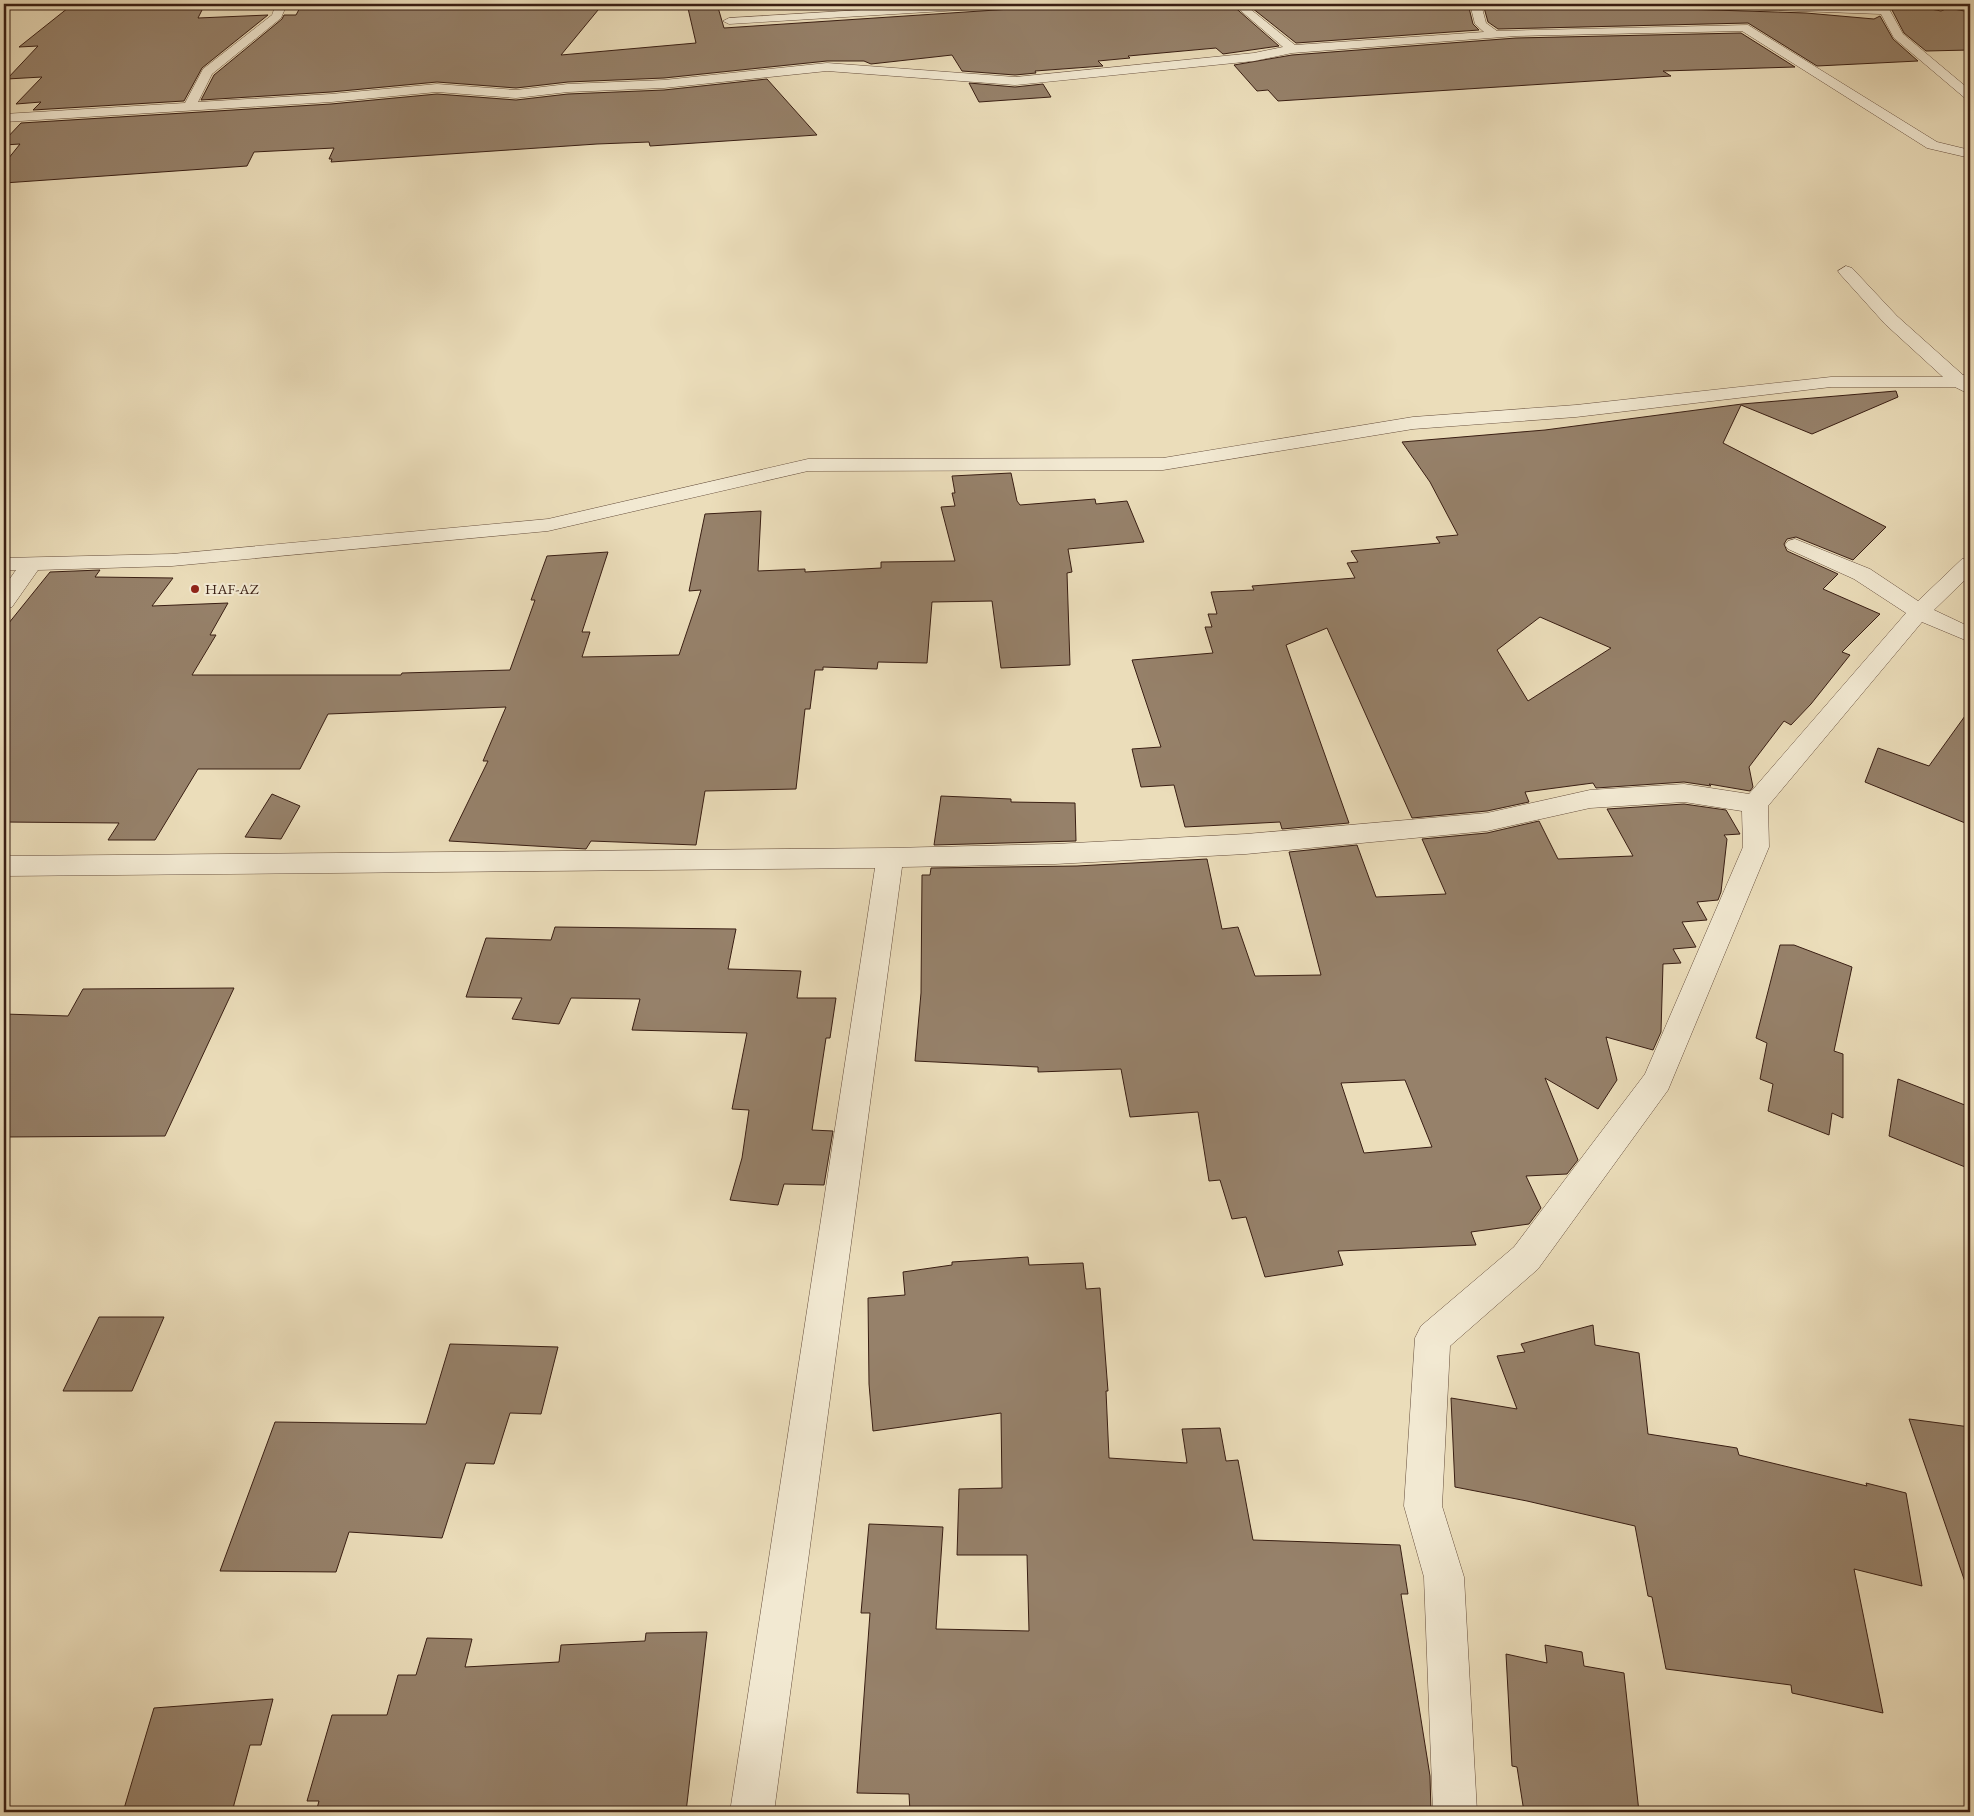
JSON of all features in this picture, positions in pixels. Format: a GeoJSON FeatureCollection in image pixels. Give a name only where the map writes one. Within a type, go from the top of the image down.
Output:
{"type":"FeatureCollection","features":[{"type":"Feature","properties":{"kind":"street"},"geometry":{"type":"LineString","coordinates":[[190,106],[207,72],[277,16],[282,4]]}},
{"type":"Feature","properties":{"kind":"street"},"geometry":{"type":"LineString","coordinates":[[729,21],[1011,4]]}},
{"type":"Feature","properties":{"kind":"street"},"geometry":{"type":"LineString","coordinates":[[1238,4],[1292,49]]}},
{"type":"Feature","properties":{"kind":"street"},"geometry":{"type":"LineString","coordinates":[[1476,4],[1481,24],[1494,34]]}},
{"type":"Feature","properties":{"kind":"street"},"geometry":{"type":"LineString","coordinates":[[1683,4],[1885,12]]}},
{"type":"Feature","properties":{"kind":"street"},"geometry":{"type":"LineString","coordinates":[[1852,4],[1885,12],[1898,36],[1970,96]]}},
{"type":"Feature","properties":{"kind":"street"},"geometry":{"type":"LineString","coordinates":[[4,118],[331,98],[437,88],[516,94],[568,88],[691,81],[827,67],[1015,81],[1254,58],[1292,49],[1494,34],[1744,27],[1932,145],[1970,154]]}},
{"type":"Feature","properties":{"kind":"street"},"geometry":{"type":"LineString","coordinates":[[1846,271],[1891,320],[1966,384]]}},
{"type":"Feature","properties":{"kind":"street"},"geometry":{"type":"LineString","coordinates":[[4,564],[32,565],[172,560],[548,525],[808,465],[1163,464],[1413,423],[1576,411],[1831,382],[1966,384]]}},
{"type":"Feature","properties":{"kind":"street"},"geometry":{"type":"LineString","coordinates":[[1795,545],[1862,574],[1919,612],[1970,635]]}},
{"type":"Feature","properties":{"kind":"street"},"geometry":{"type":"LineString","coordinates":[[1455,1812],[1444,1577],[1423,1506],[1433,1338],[1526,1258],[1657,1081],[1756,847],[1755,804],[1919,612],[1970,564]]}},
{"type":"Feature","properties":{"kind":"street"},"geometry":{"type":"LineString","coordinates":[[4,602],[32,565]]}},
{"type":"Feature","properties":{"kind":"street"},"geometry":{"type":"LineString","coordinates":[[4,866],[890,858],[1055,854],[1246,844],[1488,822],[1590,799],[1684,793],[1755,804]]}},
{"type":"Feature","properties":{"kind":"street"},"geometry":{"type":"LineString","coordinates":[[752,1812],[890,858]]}},
{"type":"Feature","properties":{"kind":"building"},"geometry":{"type":"Polygon","coordinates":[[[73,4],[205,4],[198,18],[268,15],[202,68],[184,101],[33,110],[41,102],[16,104],[42,77],[7,79],[38,46],[19,47],[73,4]]]}},
{"type":"Feature","properties":{"kind":"building"},"geometry":{"type":"Polygon","coordinates":[[[302,4],[366,4],[365,6],[603,4],[561,55],[696,43],[687,4],[717,4],[724,28],[1011,9],[1019,4],[1231,4],[1279,46],[1223,54],[1216,48],[1128,56],[1130,58],[1098,61],[1103,66],[1035,71],[1036,73],[1015,75],[962,71],[952,55],[871,64],[864,61],[827,61],[664,78],[568,82],[516,88],[437,82],[331,92],[201,100],[214,75],[282,19],[284,15],[296,15],[302,4]]]}},
{"type":"Feature","properties":{"kind":"building"},"geometry":{"type":"Polygon","coordinates":[[[1247,4],[1468,4],[1473,24],[1479,30],[1296,43],[1247,4]]]}},
{"type":"Feature","properties":{"kind":"building"},"geometry":{"type":"Polygon","coordinates":[[[1483,4],[1675,4],[1683,9],[1806,13],[1874,19],[1880,16],[1893,39],[1918,61],[1817,66],[1748,23],[1498,29],[1488,22],[1483,4]]]}},
{"type":"Feature","properties":{"kind":"building"},"geometry":{"type":"Polygon","coordinates":[[[1905,4],[1941,11],[1948,8],[1970,12],[1970,50],[1926,51],[1904,33],[1892,10],[1905,4]]]}},
{"type":"Feature","properties":{"kind":"building"},"geometry":{"type":"Polygon","coordinates":[[[1741,33],[1795,67],[1663,71],[1671,76],[1278,101],[1268,90],[1257,91],[1234,65],[1292,55],[1516,38],[1741,33]]]}},
{"type":"Feature","properties":{"kind":"building"},"geometry":{"type":"Polygon","coordinates":[[[767,79],[817,135],[650,146],[649,142],[597,144],[331,162],[332,159],[329,159],[334,148],[254,152],[247,166],[4,183],[4,164],[20,144],[4,145],[4,141],[21,123],[331,104],[437,94],[516,100],[568,94],[664,90],[767,79]]]}},
{"type":"Feature","properties":{"kind":"building"},"geometry":{"type":"Polygon","coordinates":[[[969,83],[1015,87],[1043,84],[1051,97],[979,102],[969,83]]]}},
{"type":"Feature","properties":{"kind":"building"},"geometry":{"type":"Polygon","coordinates":[[[1896,391],[1898,397],[1812,434],[1741,405],[1723,443],[1886,527],[1853,560],[1796,537],[1787,539],[1784,544],[1787,551],[1838,574],[1823,589],[1880,614],[1842,652],[1850,655],[1811,704],[1791,725],[1784,721],[1749,767],[1753,787],[1750,791],[1684,782],[1596,788],[1593,783],[1525,792],[1529,802],[1487,811],[1412,818],[1327,628],[1286,645],[1349,823],[1282,829],[1280,822],[1185,827],[1174,785],[1141,787],[1132,749],[1161,747],[1132,660],[1213,653],[1205,627],[1212,627],[1208,614],[1217,614],[1211,592],[1254,590],[1252,586],[1355,578],[1347,563],[1358,562],[1351,551],[1440,543],[1436,537],[1458,535],[1430,482],[1402,442],[1545,430],[1742,404],[1896,391]],[[1540,617],[1497,650],[1528,701],[1611,648],[1540,617]]]}},
{"type":"Feature","properties":{"kind":"building"},"geometry":{"type":"Polygon","coordinates":[[[1011,473],[1017,501],[1020,505],[1095,499],[1096,504],[1127,501],[1144,542],[1068,549],[1072,572],[1067,573],[1070,665],[1001,668],[992,601],[932,602],[927,663],[878,662],[877,669],[823,667],[823,670],[815,670],[810,709],[805,709],[796,789],[705,791],[696,845],[591,841],[586,849],[449,841],[488,761],[483,761],[506,707],[328,714],[300,769],[198,769],[155,840],[108,840],[119,823],[4,822],[4,629],[50,572],[100,570],[95,577],[173,578],[152,606],[228,603],[210,635],[216,635],[192,675],[401,675],[402,673],[510,670],[535,600],[531,600],[547,556],[608,552],[582,632],[590,632],[582,657],[679,655],[701,590],[689,591],[705,514],[761,511],[758,571],[805,569],[805,572],[881,568],[881,562],[955,561],[941,507],[955,506],[952,493],[955,493],[952,476],[1011,473]]]}},
{"type":"Feature","properties":{"kind":"building"},"geometry":{"type":"Polygon","coordinates":[[[1970,709],[1970,825],[1865,782],[1878,748],[1929,766],[1970,709]]]}},
{"type":"Feature","properties":{"kind":"building"},"geometry":{"type":"Polygon","coordinates":[[[272,794],[300,806],[281,839],[245,837],[272,794]]]}},
{"type":"Feature","properties":{"kind":"building"},"geometry":{"type":"Polygon","coordinates":[[[941,796],[1011,799],[1011,802],[1075,803],[1076,841],[934,845],[941,796]]]}},
{"type":"Feature","properties":{"kind":"building"},"geometry":{"type":"Polygon","coordinates":[[[1684,804],[1726,810],[1740,834],[1724,835],[1727,839],[1721,892],[1718,900],[1697,902],[1707,920],[1682,922],[1696,947],[1673,949],[1681,963],[1663,964],[1661,1032],[1653,1050],[1606,1037],[1617,1080],[1598,1109],[1545,1078],[1578,1160],[1567,1174],[1526,1176],[1541,1208],[1529,1224],[1471,1232],[1476,1245],[1338,1251],[1343,1265],[1265,1277],[1246,1217],[1232,1219],[1220,1180],[1209,1181],[1198,1112],[1130,1117],[1121,1069],[1038,1072],[1038,1067],[915,1061],[921,993],[922,875],[930,875],[931,868],[1077,866],[1207,859],[1222,929],[1238,927],[1255,976],[1321,975],[1289,852],[1357,845],[1376,897],[1446,894],[1422,839],[1487,833],[1539,821],[1558,859],[1633,856],[1607,809],[1684,804]],[[1405,1080],[1341,1083],[1364,1153],[1432,1147],[1405,1080]]]}},
{"type":"Feature","properties":{"kind":"building"},"geometry":{"type":"Polygon","coordinates":[[[555,927],[736,929],[728,969],[801,971],[797,998],[836,998],[830,1038],[826,1038],[812,1130],[833,1131],[824,1185],[784,1184],[778,1205],[730,1200],[742,1158],[749,1110],[732,1109],[747,1033],[632,1030],[640,999],[571,998],[559,1024],[512,1019],[522,998],[466,997],[486,938],[551,940],[555,927]]]}},
{"type":"Feature","properties":{"kind":"building"},"geometry":{"type":"Polygon","coordinates":[[[1780,945],[1794,945],[1852,967],[1834,1051],[1843,1054],[1843,1118],[1832,1113],[1829,1135],[1768,1111],[1773,1084],[1760,1079],[1767,1043],[1756,1038],[1780,945]]]}},
{"type":"Feature","properties":{"kind":"building"},"geometry":{"type":"Polygon","coordinates":[[[234,988],[165,1136],[4,1137],[4,1014],[68,1016],[83,989],[234,988]]]}},
{"type":"Feature","properties":{"kind":"building"},"geometry":{"type":"Polygon","coordinates":[[[1898,1079],[1970,1107],[1970,1169],[1889,1136],[1898,1079]]]}},
{"type":"Feature","properties":{"kind":"building"},"geometry":{"type":"Polygon","coordinates":[[[1028,1257],[1029,1265],[1083,1263],[1086,1289],[1100,1288],[1108,1391],[1106,1391],[1109,1458],[1187,1463],[1182,1429],[1220,1428],[1226,1461],[1238,1460],[1253,1540],[1400,1545],[1408,1594],[1401,1594],[1430,1776],[1431,1812],[910,1812],[909,1794],[857,1793],[870,1613],[861,1613],[869,1524],[943,1527],[936,1629],[1029,1631],[1027,1555],[957,1555],[959,1489],[1002,1488],[1001,1413],[873,1431],[869,1384],[868,1298],[905,1295],[903,1272],[952,1265],[952,1262],[1028,1257]]]}},
{"type":"Feature","properties":{"kind":"building"},"geometry":{"type":"Polygon","coordinates":[[[99,1317],[164,1317],[132,1391],[63,1391],[99,1317]]]}},
{"type":"Feature","properties":{"kind":"building"},"geometry":{"type":"Polygon","coordinates":[[[1593,1325],[1595,1345],[1639,1353],[1648,1434],[1737,1448],[1739,1455],[1867,1486],[1866,1483],[1906,1493],[1922,1586],[1854,1569],[1883,1713],[1792,1693],[1791,1685],[1666,1669],[1652,1597],[1648,1596],[1635,1526],[1527,1501],[1455,1487],[1451,1398],[1517,1409],[1497,1356],[1525,1352],[1521,1344],[1593,1325]]]}},
{"type":"Feature","properties":{"kind":"building"},"geometry":{"type":"Polygon","coordinates":[[[450,1344],[558,1347],[541,1414],[510,1413],[494,1464],[466,1463],[442,1538],[349,1532],[336,1572],[220,1571],[275,1422],[426,1424],[450,1344]]]}},
{"type":"Feature","properties":{"kind":"building"},"geometry":{"type":"Polygon","coordinates":[[[1909,1419],[1970,1427],[1970,1581],[1965,1582],[1909,1419]]]}},
{"type":"Feature","properties":{"kind":"building"},"geometry":{"type":"Polygon","coordinates":[[[707,1632],[686,1812],[316,1812],[319,1801],[307,1801],[332,1715],[387,1715],[398,1675],[416,1675],[427,1638],[472,1639],[465,1667],[559,1662],[561,1645],[645,1641],[646,1633],[707,1632]]]}},
{"type":"Feature","properties":{"kind":"building"},"geometry":{"type":"Polygon","coordinates":[[[1545,1645],[1582,1652],[1584,1666],[1624,1673],[1639,1812],[1524,1812],[1517,1767],[1512,1766],[1506,1654],[1547,1663],[1545,1645]]]}},
{"type":"Feature","properties":{"kind":"building"},"geometry":{"type":"Polygon","coordinates":[[[273,1699],[261,1745],[250,1745],[232,1812],[123,1812],[154,1708],[273,1699]]]}},
{"type":"Feature","properties":{"kind":"place","name":"HAF-AZ"},"geometry":{"type":"Point","coordinates":[195,589]}}]}
